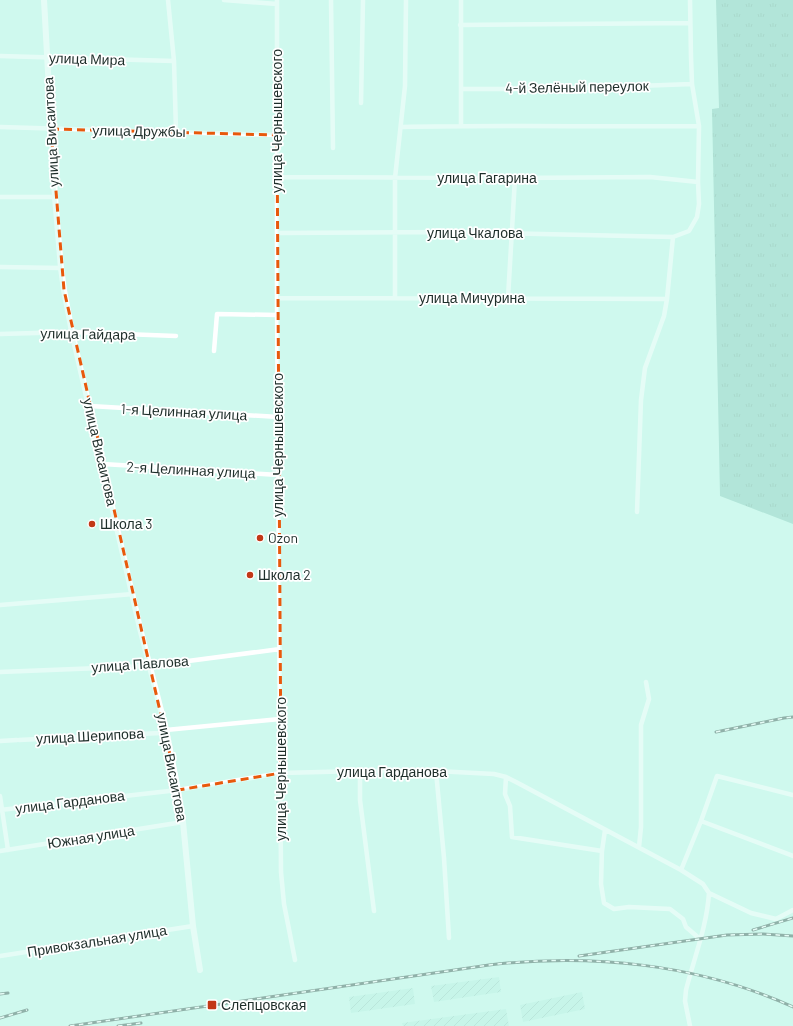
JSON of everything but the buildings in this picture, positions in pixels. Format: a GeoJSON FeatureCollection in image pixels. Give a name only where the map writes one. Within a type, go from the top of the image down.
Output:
{"type":"FeatureCollection","features":[{"type":"Feature","properties":{"kind":"street","name":"улица Висаитова"},"geometry":{"type":"LineString","coordinates":[[44,0],[55,197],[64,290],[72,332],[166,730],[183,822],[193,926],[200,970]]}},
{"type":"Feature","properties":{"kind":"street"},"geometry":{"type":"LineString","coordinates":[[168,0],[174,62],[176,131]]}},
{"type":"Feature","properties":{"kind":"street"},"geometry":{"type":"LineString","coordinates":[[224,0],[277,2]]}},
{"type":"Feature","properties":{"kind":"street"},"geometry":{"type":"LineString","coordinates":[[331,0],[333,148]]}},
{"type":"Feature","properties":{"kind":"street"},"geometry":{"type":"LineString","coordinates":[[361,103],[363,0]]}},
{"type":"Feature","properties":{"kind":"street"},"geometry":{"type":"LineString","coordinates":[[395,298],[395,178],[402,127],[405,86],[406,0]]}},
{"type":"Feature","properties":{"kind":"street"},"geometry":{"type":"LineString","coordinates":[[461,0],[461,126]]}},
{"type":"Feature","properties":{"kind":"street"},"geometry":{"type":"LineString","coordinates":[[637,512],[641,400],[645,368],[664,316],[673,237],[689,230],[696,217],[699,204],[699,126],[692,84],[690,0]]}},
{"type":"Feature","properties":{"kind":"street","name":"улица Чернышевского"},"geometry":{"type":"LineString","coordinates":[[277,2],[277,315],[282,878],[284,904],[295,960]]}},
{"type":"Feature","properties":{"kind":"street"},"geometry":{"type":"LineString","coordinates":[[460,25],[690,23]]}},
{"type":"Feature","properties":{"kind":"street","name":"улица Мира"},"geometry":{"type":"LineString","coordinates":[[0,56],[174,62]]}},
{"type":"Feature","properties":{"kind":"street","name":"4-й Зелёный переулок"},"geometry":{"type":"LineString","coordinates":[[461,89],[556,89],[692,84]]}},
{"type":"Feature","properties":{"kind":"street"},"geometry":{"type":"LineString","coordinates":[[402,127],[699,126]]}},
{"type":"Feature","properties":{"kind":"street","name":"улица Дружбы"},"geometry":{"type":"LineString","coordinates":[[0,127],[277,135]]}},
{"type":"Feature","properties":{"kind":"street","name":"улица Гагарина"},"geometry":{"type":"LineString","coordinates":[[277,177],[650,178],[698,182]]}},
{"type":"Feature","properties":{"kind":"street"},"geometry":{"type":"LineString","coordinates":[[508,298],[515,178]]}},
{"type":"Feature","properties":{"kind":"street"},"geometry":{"type":"LineString","coordinates":[[0,197],[55,197]]}},
{"type":"Feature","properties":{"kind":"street","name":"улица Чкалова"},"geometry":{"type":"LineString","coordinates":[[277,233],[511,233],[673,237]]}},
{"type":"Feature","properties":{"kind":"street"},"geometry":{"type":"LineString","coordinates":[[0,267],[61,268]]}},
{"type":"Feature","properties":{"kind":"street","name":"улица Мичурина"},"geometry":{"type":"LineString","coordinates":[[277,298],[667,299]]}},
{"type":"Feature","properties":{"kind":"street"},"geometry":{"type":"LineString","coordinates":[[214,351],[217,314],[277,315]]}},
{"type":"Feature","properties":{"kind":"street","name":"улица Гайдара"},"geometry":{"type":"LineString","coordinates":[[0,334],[72,332],[176,336]]}},
{"type":"Feature","properties":{"kind":"street","name":"1-я Целинная улица"},"geometry":{"type":"LineString","coordinates":[[90,406],[278,417]]}},
{"type":"Feature","properties":{"kind":"street","name":"2-я Целинная улица"},"geometry":{"type":"LineString","coordinates":[[103,464],[279,475]]}},
{"type":"Feature","properties":{"kind":"street"},"geometry":{"type":"LineString","coordinates":[[0,605],[133,594]]}},
{"type":"Feature","properties":{"kind":"street","name":"улица Павлова"},"geometry":{"type":"LineString","coordinates":[[0,672],[150,666],[280,650]]}},
{"type":"Feature","properties":{"kind":"street"},"geometry":{"type":"LineString","coordinates":[[639,847],[641,827],[642,725],[648,699],[646,682]]}},
{"type":"Feature","properties":{"kind":"street","name":"улица Шерипова"},"geometry":{"type":"LineString","coordinates":[[0,741],[160,733],[166,730],[280,719]]}},
{"type":"Feature","properties":{"kind":"street"},"geometry":{"type":"LineString","coordinates":[[360,771],[360,800],[374,911]]}},
{"type":"Feature","properties":{"kind":"street"},"geometry":{"type":"LineString","coordinates":[[436,771],[444,858],[449,938]]}},
{"type":"Feature","properties":{"kind":"street","name":"улица Гарданова"},"geometry":{"type":"LineString","coordinates":[[1,810],[178,790],[281,773],[436,771],[494,774],[506,777],[681,870],[703,884],[709,893],[751,912],[776,919],[793,910]]}},
{"type":"Feature","properties":{"kind":"street"},"geometry":{"type":"LineString","coordinates":[[681,870],[718,776],[793,795]]}},
{"type":"Feature","properties":{"kind":"street"},"geometry":{"type":"LineString","coordinates":[[506,777],[505,794],[510,806],[512,837],[602,851],[602,848]]}},
{"type":"Feature","properties":{"kind":"street"},"geometry":{"type":"LineString","coordinates":[[0,796],[8,850]]}},
{"type":"Feature","properties":{"kind":"street"},"geometry":{"type":"LineString","coordinates":[[701,821],[793,856]]}},
{"type":"Feature","properties":{"kind":"street","name":"Южная улица"},"geometry":{"type":"LineString","coordinates":[[0,851],[183,822]]}},
{"type":"Feature","properties":{"kind":"street"},"geometry":{"type":"LineString","coordinates":[[605,830],[602,848],[601,884],[604,904],[614,909],[629,906],[670,908],[683,919],[686,928],[700,939]]}},
{"type":"Feature","properties":{"kind":"street"},"geometry":{"type":"LineString","coordinates":[[690,1026],[684,1001],[708,907],[709,893]]}},
{"type":"Feature","properties":{"kind":"street","name":"Привокзальная улица"},"geometry":{"type":"LineString","coordinates":[[0,956],[193,926]]}},
{"type":"Feature","properties":{"kind":"highlighted area"},"geometry":{"type":"Polygon","coordinates":[[[51,129],[277,135],[281,773],[178,790],[64,290],[51,129]]]}},
{"type":"Feature","properties":{"kind":"shaded area"},"geometry":{"type":"Polygon","coordinates":[[[499,977],[501,992],[434,1002],[431,986],[499,977]]]}},
{"type":"Feature","properties":{"kind":"shaded area"},"geometry":{"type":"Polygon","coordinates":[[[413,988],[415,1004],[351,1013],[349,997],[413,988]]]}},
{"type":"Feature","properties":{"kind":"shaded area"},"geometry":{"type":"Polygon","coordinates":[[[582,992],[585,1009],[523,1022],[520,1005],[582,992]]]}},
{"type":"Feature","properties":{"kind":"shaded area"},"geometry":{"type":"Polygon","coordinates":[[[506,1009],[509,1026],[403,1026],[402,1023],[506,1009]]]}},
{"type":"Feature","properties":{"kind":"green space"},"geometry":{"type":"Polygon","coordinates":[[[716,0],[793,0],[793,524],[720,496],[712,109],[719,108],[716,0]]]}},
{"type":"Feature","properties":{"kind":"railway"},"geometry":{"type":"LineString","coordinates":[[716,732],[793,717]]}},
{"type":"Feature","properties":{"kind":"railway"},"geometry":{"type":"LineString","coordinates":[[753,930],[793,918]]}},
{"type":"Feature","properties":{"kind":"railway"},"geometry":{"type":"LineString","coordinates":[[579,956],[727,935],[763,934],[793,936]]}},
{"type":"Feature","properties":{"kind":"railway"},"geometry":{"type":"LineString","coordinates":[[70,1026],[489,965],[566,960],[644,965],[682,972],[757,992],[793,1007]]}},
{"type":"Feature","properties":{"kind":"railway"},"geometry":{"type":"LineString","coordinates":[[0,994],[8,993]]}},
{"type":"Feature","properties":{"kind":"railway"},"geometry":{"type":"LineString","coordinates":[[0,1018],[27,1010]]}},
{"type":"Feature","properties":{"kind":"railway"},"geometry":{"type":"LineString","coordinates":[[118,1026],[141,1023]]}},
{"type":"Feature","properties":{"kind":"place","name":"Школа 3"},"geometry":{"type":"Point","coordinates":[92,524]}},
{"type":"Feature","properties":{"kind":"place","name":"Ozon"},"geometry":{"type":"Point","coordinates":[260,538]}},
{"type":"Feature","properties":{"kind":"place","name":"Школа 2"},"geometry":{"type":"Point","coordinates":[250,575]}},
{"type":"Feature","properties":{"kind":"place","name":"Слепцовская"},"geometry":{"type":"Point","coordinates":[212,1005]}}]}
